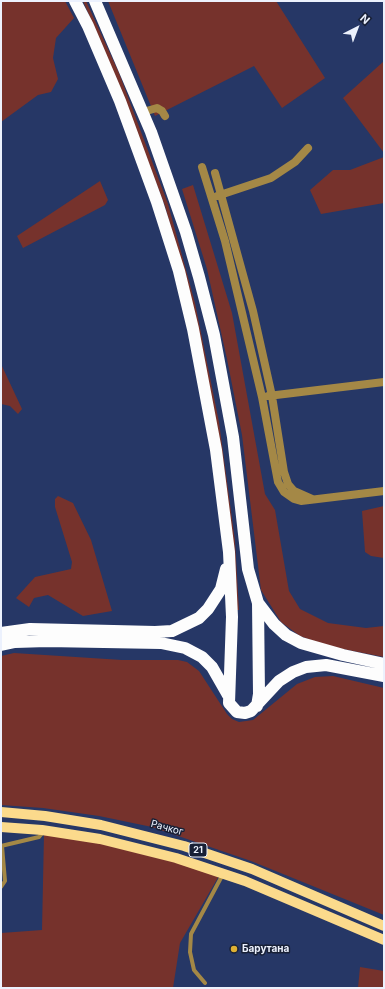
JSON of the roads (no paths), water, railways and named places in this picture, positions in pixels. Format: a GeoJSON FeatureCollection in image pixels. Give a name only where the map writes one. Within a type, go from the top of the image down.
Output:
{"type":"FeatureCollection","features":[{"type":"Feature","properties":{"kind":"highway"},"geometry":{"type":"LineString","coordinates":[[95,1],[143,112],[186,232],[214,335],[233,437],[248,569],[258,603],[259,694],[257,706]]}},
{"type":"Feature","properties":{"kind":"highway"},"geometry":{"type":"LineString","coordinates":[[77,5],[120,101],[157,202],[179,271],[193,329],[216,450],[229,552],[232,617],[228,696]]}},
{"type":"Feature","properties":{"kind":"highway"},"geometry":{"type":"LineString","coordinates":[[1,633],[30,629],[155,632],[172,631],[199,618],[208,610],[221,589],[229,552]]}},
{"type":"Feature","properties":{"kind":"highway"},"geometry":{"type":"LineString","coordinates":[[258,603],[274,624],[296,641],[320,650],[382,662]]}},
{"type":"Feature","properties":{"kind":"highway"},"geometry":{"type":"LineString","coordinates":[[1,645],[15,642],[161,643],[186,648],[202,657],[212,667],[228,696],[231,706],[237,712],[248,712],[257,706],[280,681],[293,672],[306,667],[326,665],[384,676]]}},
{"type":"Feature","properties":{"kind":"main road","name":"Рачког"},"geometry":{"type":"LineString","coordinates":[[1,812],[45,816],[101,825],[184,846],[252,869],[384,926]]}},
{"type":"Feature","properties":{"kind":"main road","name":"21"},"geometry":{"type":"LineString","coordinates":[[1,827],[44,831],[127,845],[223,873],[384,940]]}},
{"type":"Feature","properties":{"kind":"street"},"geometry":{"type":"LineString","coordinates":[[143,112],[157,108],[162,111],[165,116]]}},
{"type":"Feature","properties":{"kind":"street"},"geometry":{"type":"LineString","coordinates":[[212,198],[271,178],[295,162],[308,148]]}},
{"type":"Feature","properties":{"kind":"street"},"geometry":{"type":"LineString","coordinates":[[202,167],[225,241],[262,397],[278,482],[284,492],[294,499],[301,501],[384,491]]}},
{"type":"Feature","properties":{"kind":"street"},"geometry":{"type":"LineString","coordinates":[[214,173],[222,195],[253,311],[272,396],[284,472],[288,484],[294,491],[303,496],[316,500]]}},
{"type":"Feature","properties":{"kind":"street"},"geometry":{"type":"LineString","coordinates":[[262,397],[384,382]]}},
{"type":"Feature","properties":{"kind":"lane"},"geometry":{"type":"LineString","coordinates":[[1,887],[5,881],[2,846],[38,837],[44,831]]}},
{"type":"Feature","properties":{"kind":"lane"},"geometry":{"type":"LineString","coordinates":[[205,983],[194,970],[190,952],[191,934],[223,873]]}},
{"type":"Feature","properties":{"kind":"place","name":"Барутана"},"geometry":{"type":"Point","coordinates":[234,949]}}]}
